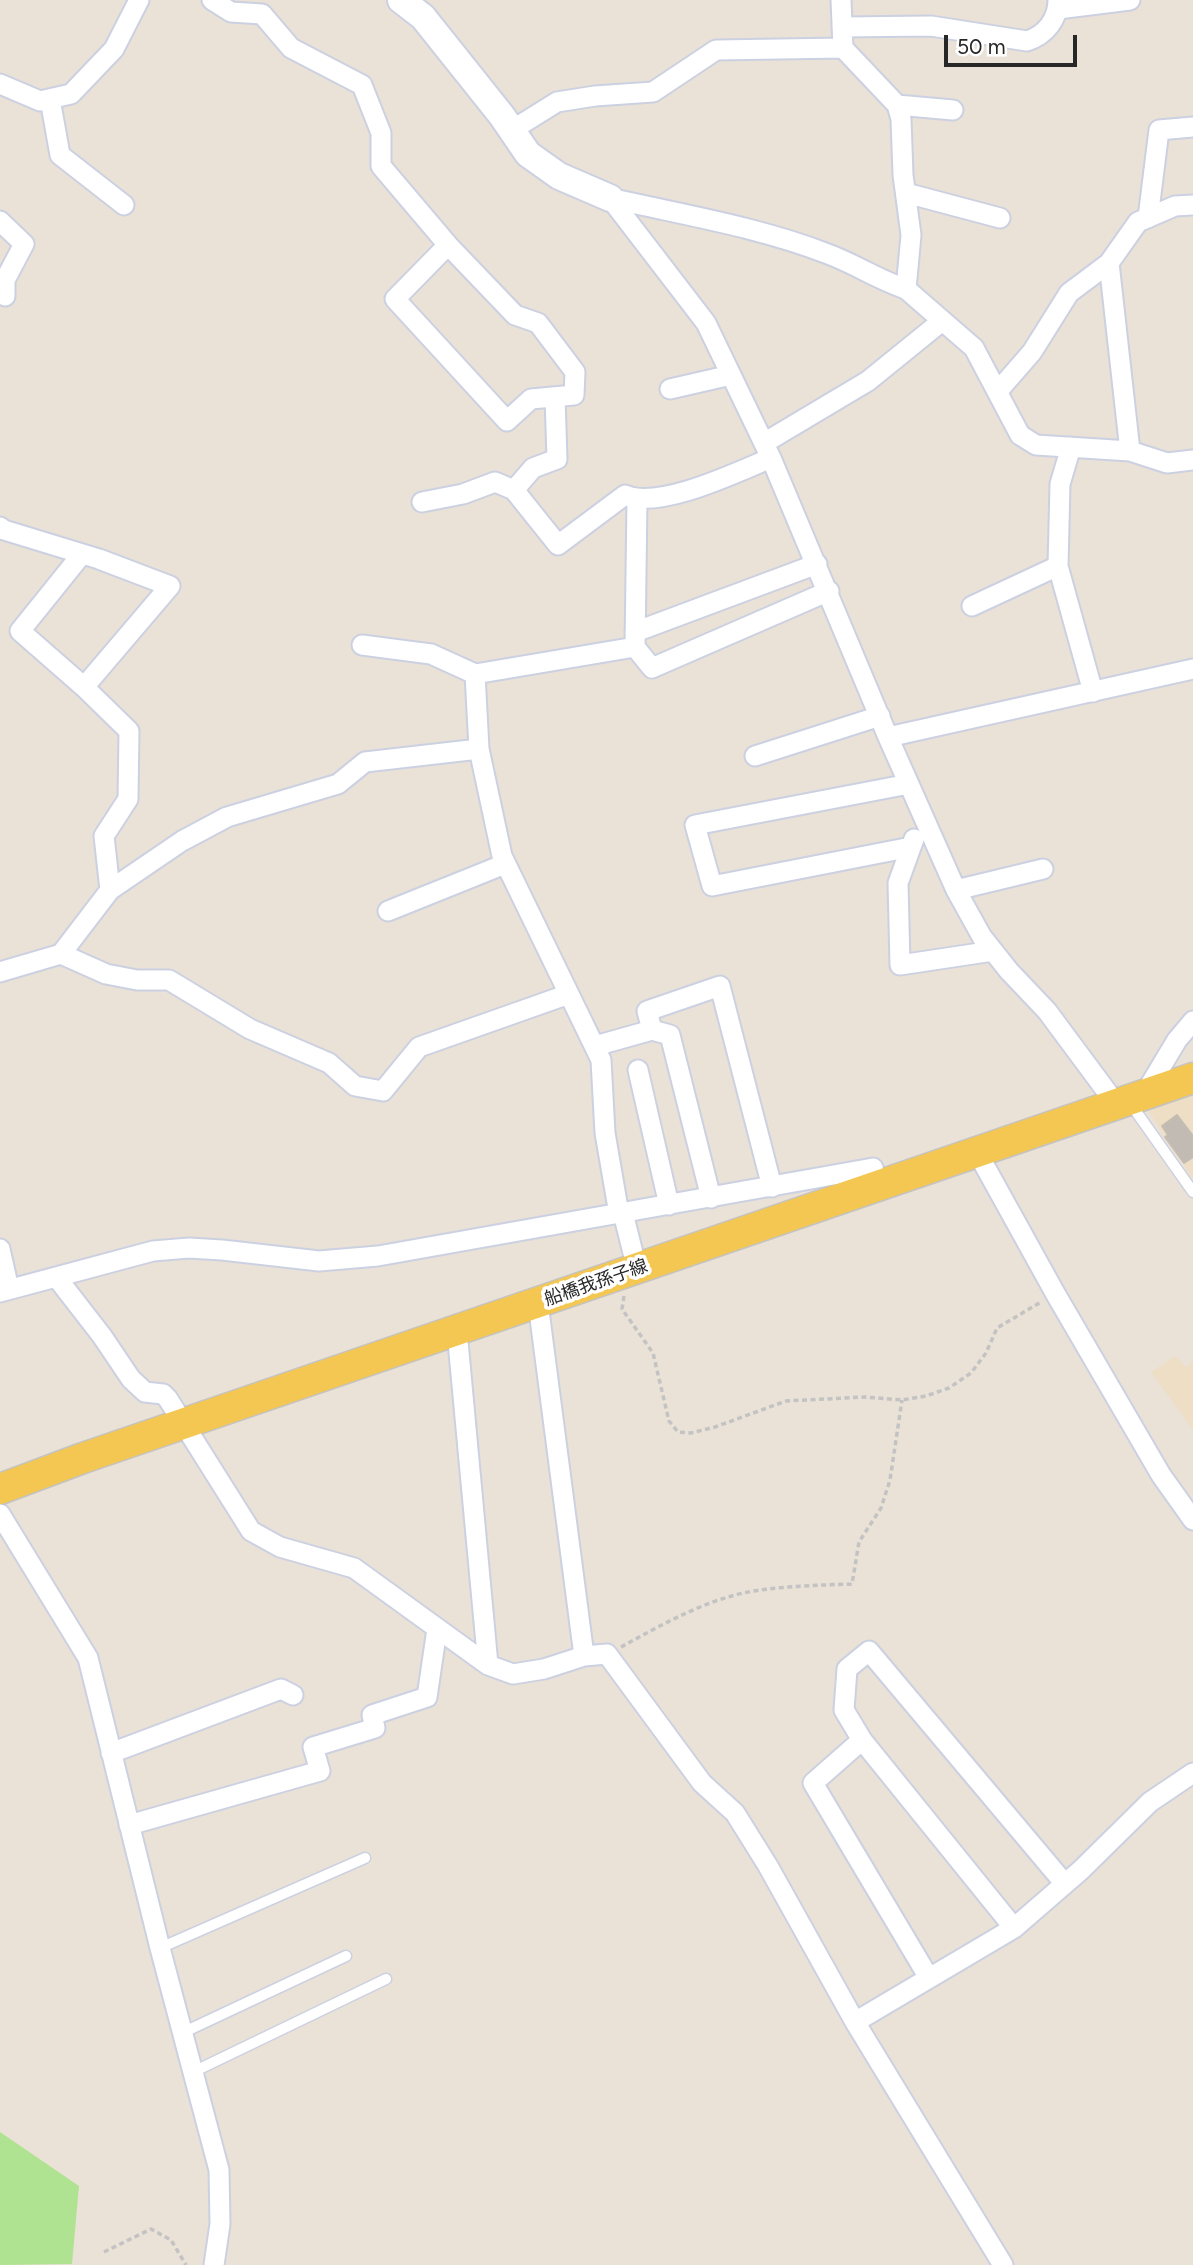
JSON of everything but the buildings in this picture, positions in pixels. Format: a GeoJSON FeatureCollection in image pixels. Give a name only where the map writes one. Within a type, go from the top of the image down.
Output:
{"type":"FeatureCollection","features":[{"type":"Feature","properties":{"kind":"main road","name":"船橋我孫子線"},"geometry":{"type":"LineString","coordinates":[[0,1489],[1193,1079]]}},
{"type":"Feature","properties":{"kind":"street"},"geometry":{"type":"LineString","coordinates":[[0,84],[40,101],[71,94],[114,49],[139,0]]}},
{"type":"Feature","properties":{"kind":"street"},"geometry":{"type":"LineString","coordinates":[[212,0],[231,12],[262,14],[291,48],[362,85],[381,133],[381,166],[448,245],[515,315],[538,323],[575,372],[574,395],[531,399],[507,421],[396,299],[448,245]]}},
{"type":"Feature","properties":{"kind":"street"},"geometry":{"type":"LineString","coordinates":[[401,0],[423,17],[528,153],[559,176],[610,198],[774,237],[829,254],[887,283],[906,289],[974,348],[1020,435],[1037,445],[1130,451],[1167,463],[1193,460]]}},
{"type":"Feature","properties":{"kind":"street"},"geometry":{"type":"LineString","coordinates":[[841,0],[843,48],[897,105],[901,119],[911,235],[906,289]]}},
{"type":"Feature","properties":{"kind":"street"},"geometry":{"type":"LineString","coordinates":[[842,27],[931,26],[1027,41],[1050,26],[1058,4],[1130,0]]}},
{"type":"Feature","properties":{"kind":"street"},"geometry":{"type":"LineString","coordinates":[[512,130],[557,102],[653,92],[716,50],[843,48]]}},
{"type":"Feature","properties":{"kind":"street"},"geometry":{"type":"LineString","coordinates":[[50,99],[60,155],[124,205]]}},
{"type":"Feature","properties":{"kind":"street"},"geometry":{"type":"LineString","coordinates":[[897,105],[953,110]]}},
{"type":"Feature","properties":{"kind":"street"},"geometry":{"type":"LineString","coordinates":[[1148,218],[1159,130],[1193,127]]}},
{"type":"Feature","properties":{"kind":"street"},"geometry":{"type":"LineString","coordinates":[[906,193],[1000,218]]}},
{"type":"Feature","properties":{"kind":"street"},"geometry":{"type":"LineString","coordinates":[[610,198],[706,323],[768,450],[888,737],[956,890],[982,937],[1129,1099],[1193,1021]]}},
{"type":"Feature","properties":{"kind":"street"},"geometry":{"type":"LineString","coordinates":[[999,391],[1032,352],[1069,293],[1109,262],[1138,222],[1175,206],[1193,205]]}},
{"type":"Feature","properties":{"kind":"street"},"geometry":{"type":"LineString","coordinates":[[0,221],[24,244],[5,280],[5,296]]}},
{"type":"Feature","properties":{"kind":"street"},"geometry":{"type":"LineString","coordinates":[[1109,262],[1130,451]]}},
{"type":"Feature","properties":{"kind":"street"},"geometry":{"type":"LineString","coordinates":[[422,502],[463,494],[495,482],[514,490],[558,545],[625,495],[637,500],[695,489],[768,450],[868,381],[942,321]]}},
{"type":"Feature","properties":{"kind":"street"},"geometry":{"type":"LineString","coordinates":[[670,389],[731,375]]}},
{"type":"Feature","properties":{"kind":"street"},"geometry":{"type":"LineString","coordinates":[[514,490],[533,468],[557,459],[555,397]]}},
{"type":"Feature","properties":{"kind":"street"},"geometry":{"type":"LineString","coordinates":[[1071,447],[1060,484],[1058,566],[1093,692]]}},
{"type":"Feature","properties":{"kind":"street"},"geometry":{"type":"LineString","coordinates":[[637,500],[635,640],[652,667],[829,591]]}},
{"type":"Feature","properties":{"kind":"street"},"geometry":{"type":"LineString","coordinates":[[0,527],[170,586],[84,687]]}},
{"type":"Feature","properties":{"kind":"street"},"geometry":{"type":"LineString","coordinates":[[82,554],[20,631],[129,731],[128,799],[104,836],[110,890]]}},
{"type":"Feature","properties":{"kind":"street"},"geometry":{"type":"LineString","coordinates":[[362,645],[431,654],[475,674],[635,640],[817,564]]}},
{"type":"Feature","properties":{"kind":"street"},"geometry":{"type":"LineString","coordinates":[[972,606],[1058,566]]}},
{"type":"Feature","properties":{"kind":"street"},"geometry":{"type":"LineString","coordinates":[[888,737],[1193,669]]}},
{"type":"Feature","properties":{"kind":"street"},"geometry":{"type":"LineString","coordinates":[[475,674],[479,749],[491,814],[505,864],[601,1060],[605,1133],[632,1271]]}},
{"type":"Feature","properties":{"kind":"street"},"geometry":{"type":"LineString","coordinates":[[755,756],[880,716]]}},
{"type":"Feature","properties":{"kind":"street"},"geometry":{"type":"LineString","coordinates":[[0,972],[61,954],[110,890],[182,841],[227,817],[338,784],[365,762],[479,749]]}},
{"type":"Feature","properties":{"kind":"street"},"geometry":{"type":"LineString","coordinates":[[909,784],[695,825],[712,886],[911,847]]}},
{"type":"Feature","properties":{"kind":"street"},"geometry":{"type":"LineString","coordinates":[[923,815],[898,883],[900,965],[993,951]]}},
{"type":"Feature","properties":{"kind":"street"},"geometry":{"type":"LineString","coordinates":[[388,911],[505,864]]}},
{"type":"Feature","properties":{"kind":"street"},"geometry":{"type":"LineString","coordinates":[[956,890],[1043,869]]}},
{"type":"Feature","properties":{"kind":"street"},"geometry":{"type":"LineString","coordinates":[[61,954],[106,974],[137,980],[169,979],[250,1028],[329,1063],[355,1086],[383,1091],[419,1047],[569,994]]}},
{"type":"Feature","properties":{"kind":"street"},"geometry":{"type":"LineString","coordinates":[[652,1030],[647,1011],[720,986],[772,1187]]}},
{"type":"Feature","properties":{"kind":"street"},"geometry":{"type":"LineString","coordinates":[[595,1046],[652,1030],[670,1035],[711,1198]]}},
{"type":"Feature","properties":{"kind":"street"},"geometry":{"type":"LineString","coordinates":[[638,1070],[669,1205]]}},
{"type":"Feature","properties":{"kind":"street"},"geometry":{"type":"LineString","coordinates":[[977,1152],[1161,1475],[1193,1520]]}},
{"type":"Feature","properties":{"kind":"street"},"geometry":{"type":"LineString","coordinates":[[0,1249],[5,1290],[153,1251],[189,1248],[319,1261],[378,1256],[873,1168],[879,1186]]}},
{"type":"Feature","properties":{"kind":"street"},"geometry":{"type":"LineString","coordinates":[[57,1278],[102,1336],[131,1380],[145,1392],[163,1394],[251,1531],[280,1547],[354,1568],[488,1665],[513,1674],[544,1669],[584,1656],[607,1654],[702,1783],[735,1813],[768,1866],[855,2022],[1003,2265]]}},
{"type":"Feature","properties":{"kind":"street"},"geometry":{"type":"LineString","coordinates":[[538,1303],[584,1656]]}},
{"type":"Feature","properties":{"kind":"street"},"geometry":{"type":"LineString","coordinates":[[457,1331],[488,1665]]}},
{"type":"Feature","properties":{"kind":"street"},"geometry":{"type":"LineString","coordinates":[[0,1514],[88,1658],[160,1948],[219,2170],[220,2224],[214,2265]]}},
{"type":"Feature","properties":{"kind":"street"},"geometry":{"type":"LineString","coordinates":[[129,1825],[320,1770],[313,1746],[375,1728],[372,1715],[427,1697],[437,1629]]}},
{"type":"Feature","properties":{"kind":"street"},"geometry":{"type":"LineString","coordinates":[[1014,1927],[862,1740],[844,1710],[847,1669],[869,1651],[1065,1884]]}},
{"type":"Feature","properties":{"kind":"street"},"geometry":{"type":"LineString","coordinates":[[111,1753],[281,1689],[293,1695]]}},
{"type":"Feature","properties":{"kind":"street"},"geometry":{"type":"LineString","coordinates":[[862,1740],[813,1783],[929,1978]]}},
{"type":"Feature","properties":{"kind":"street"},"geometry":{"type":"LineString","coordinates":[[855,2022],[1014,1927],[1065,1884],[1150,1802],[1193,1773]]}},
{"type":"Feature","properties":{"kind":"lane"},"geometry":{"type":"LineString","coordinates":[[1129,1099],[1193,1192]]}},
{"type":"Feature","properties":{"kind":"lane"},"geometry":{"type":"LineString","coordinates":[[160,1948],[365,1858]]}},
{"type":"Feature","properties":{"kind":"lane"},"geometry":{"type":"LineString","coordinates":[[182,2033],[346,1956]]}},
{"type":"Feature","properties":{"kind":"lane"},"geometry":{"type":"LineString","coordinates":[[193,2072],[386,1979]]}},
{"type":"Feature","properties":{"kind":"path"},"geometry":{"type":"LineString","coordinates":[[632,1271],[622,1309],[653,1353],[669,1421],[678,1432],[691,1433],[715,1427],[765,1407],[794,1400],[865,1397],[902,1400],[950,1388],[971,1373],[986,1353],[997,1328],[1055,1293]]}},
{"type":"Feature","properties":{"kind":"path"},"geometry":{"type":"LineString","coordinates":[[607,1654],[679,1616],[736,1595],[758,1590],[852,1584],[859,1542],[881,1508],[890,1480],[902,1400]]}},
{"type":"Feature","properties":{"kind":"path"},"geometry":{"type":"LineString","coordinates":[[104,2252],[151,2229],[171,2240],[186,2265]]}},
{"type":"Feature","properties":{"kind":"shaded area"},"geometry":{"type":"Polygon","coordinates":[[[1193,1095],[1193,1179],[1148,1110],[1193,1095]]]}},
{"type":"Feature","properties":{"kind":"shaded area"},"geometry":{"type":"Polygon","coordinates":[[[1175,1356],[1187,1367],[1193,1361],[1193,1430],[1151,1372],[1175,1356]]]}},
{"type":"Feature","properties":{"kind":"green space"},"geometry":{"type":"Polygon","coordinates":[[[0,2132],[79,2186],[72,2264],[0,2265],[0,2132]]]}}]}
